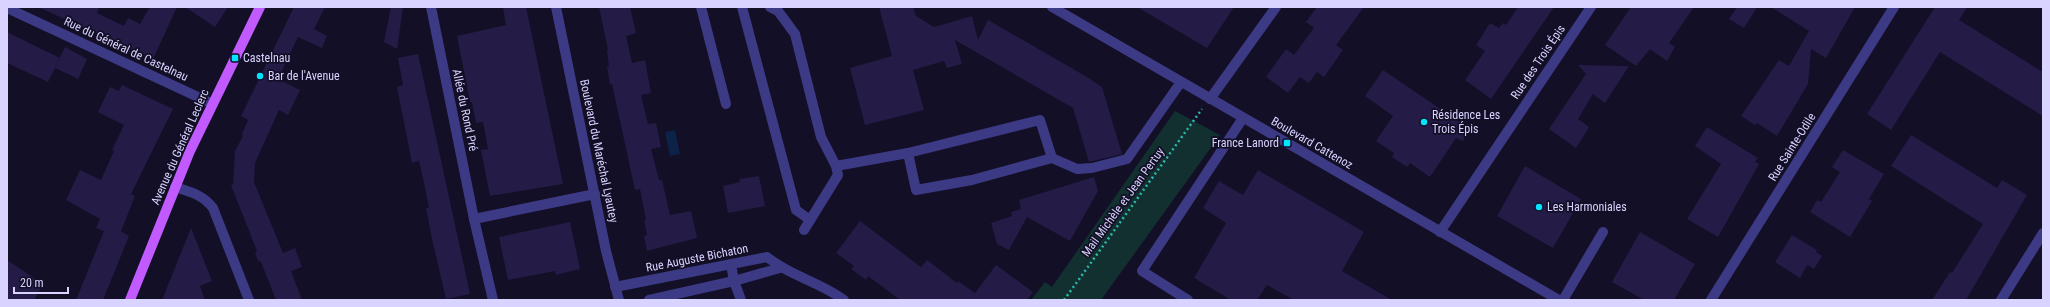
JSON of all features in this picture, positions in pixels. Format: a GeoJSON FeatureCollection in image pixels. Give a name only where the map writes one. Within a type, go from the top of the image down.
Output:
{"type":"FeatureCollection","features":[{"type":"Feature","properties":{"kind":"main road","name":"Avenue du Général Leclerc"},"geometry":{"type":"LineString","coordinates":[[130,300],[176,187],[258,8]]}},
{"type":"Feature","properties":{"kind":"street","name":"Allée du Rond Pré"},"geometry":{"type":"LineString","coordinates":[[431,7],[474,219],[493,300]]}},
{"type":"Feature","properties":{"kind":"street","name":"Boulevard du Maréchal Lyautey"},"geometry":{"type":"LineString","coordinates":[[556,7],[615,288],[619,300]]}},
{"type":"Feature","properties":{"kind":"street"},"geometry":{"type":"LineString","coordinates":[[701,7],[726,104]]}},
{"type":"Feature","properties":{"kind":"street"},"geometry":{"type":"LineString","coordinates":[[742,7],[796,210],[810,220]]}},
{"type":"Feature","properties":{"kind":"street"},"geometry":{"type":"LineString","coordinates":[[770,7],[778,11],[795,34],[821,137],[836,166],[838,175],[804,230]]}},
{"type":"Feature","properties":{"kind":"street","name":"Boulevard Cattenoz"},"geometry":{"type":"LineString","coordinates":[[1052,7],[1559,300]]}},
{"type":"Feature","properties":{"kind":"street"},"geometry":{"type":"LineString","coordinates":[[1210,99],[1276,7]]}},
{"type":"Feature","properties":{"kind":"street","name":"Rue des Trois Épis"},"geometry":{"type":"LineString","coordinates":[[1440,232],[1591,7]]}},
{"type":"Feature","properties":{"kind":"street","name":"Rue Sainte-Odile"},"geometry":{"type":"LineString","coordinates":[[1711,300],[1894,7]]}},
{"type":"Feature","properties":{"kind":"street","name":"Rue du Général de Castelnau"},"geometry":{"type":"LineString","coordinates":[[7,8],[213,104]]}},
{"type":"Feature","properties":{"kind":"street"},"geometry":{"type":"LineString","coordinates":[[908,153],[916,190],[972,180],[1052,158],[1077,169],[1092,168],[1127,158],[1181,82]]}},
{"type":"Feature","properties":{"kind":"street"},"geometry":{"type":"LineString","coordinates":[[1188,300],[1142,271],[1243,118]]}},
{"type":"Feature","properties":{"kind":"street"},"geometry":{"type":"LineString","coordinates":[[836,166],[908,153],[1040,120],[1052,158]]}},
{"type":"Feature","properties":{"kind":"street"},"geometry":{"type":"LineString","coordinates":[[176,187],[198,194],[206,199],[213,208],[249,300]]}},
{"type":"Feature","properties":{"kind":"street"},"geometry":{"type":"LineString","coordinates":[[474,219],[595,194]]}},
{"type":"Feature","properties":{"kind":"street"},"geometry":{"type":"LineString","coordinates":[[1563,300],[1603,232]]}},
{"type":"Feature","properties":{"kind":"street"},"geometry":{"type":"LineString","coordinates":[[2001,300],[2043,233]]}},
{"type":"Feature","properties":{"kind":"street","name":"Rue Auguste Bichaton"},"geometry":{"type":"LineString","coordinates":[[615,288],[767,257],[780,268],[832,291],[844,300]]}},
{"type":"Feature","properties":{"kind":"street"},"geometry":{"type":"LineString","coordinates":[[731,264],[734,281],[741,300]]}},
{"type":"Feature","properties":{"kind":"street"},"geometry":{"type":"LineString","coordinates":[[649,300],[734,281],[780,268]]}},
{"type":"Feature","properties":{"kind":"path","name":"Mail Michèle et Jean Pertuy"},"geometry":{"type":"LineString","coordinates":[[1064,300],[1198,115]]}},
{"type":"Feature","properties":{"kind":"green space"},"geometry":{"type":"Polygon","coordinates":[[[1175,111],[1220,135],[1101,300],[1031,300],[1045,282],[1052,287],[1175,111]]]}},
{"type":"Feature","properties":{"kind":"water"},"geometry":{"type":"Polygon","coordinates":[[[675,130],[680,154],[670,156],[665,132],[675,130]]]}},
{"type":"Feature","properties":{"kind":"building"},"geometry":{"type":"Polygon","coordinates":[[[38,7],[99,7],[97,13],[124,26],[128,18],[140,24],[150,7],[177,7],[153,59],[38,7]]]}},
{"type":"Feature","properties":{"kind":"building"},"geometry":{"type":"Polygon","coordinates":[[[185,7],[228,7],[215,27],[185,7]]]}},
{"type":"Feature","properties":{"kind":"building"},"geometry":{"type":"Polygon","coordinates":[[[294,7],[325,7],[314,29],[327,36],[322,48],[298,37],[278,79],[300,90],[288,115],[279,110],[255,163],[254,182],[283,253],[295,248],[302,267],[291,271],[302,300],[276,300],[261,262],[258,261],[255,253],[257,251],[231,185],[233,184],[235,151],[243,136],[242,134],[248,120],[241,116],[294,7]]]}},
{"type":"Feature","properties":{"kind":"building"},"geometry":{"type":"Polygon","coordinates":[[[391,7],[403,7],[397,49],[384,42],[391,7]]]}},
{"type":"Feature","properties":{"kind":"building"},"geometry":{"type":"Polygon","coordinates":[[[503,7],[526,7],[563,184],[490,196],[481,150],[488,149],[483,122],[476,123],[472,102],[470,102],[457,36],[506,25],[503,7]]]}},
{"type":"Feature","properties":{"kind":"building"},"geometry":{"type":"Polygon","coordinates":[[[599,7],[630,7],[636,33],[626,36],[632,63],[645,60],[651,93],[641,95],[648,124],[656,123],[661,147],[651,149],[659,180],[662,180],[670,215],[691,211],[697,238],[647,251],[644,236],[647,235],[644,220],[646,220],[640,189],[635,190],[612,84],[610,84],[607,67],[609,67],[608,50],[599,7]]]}},
{"type":"Feature","properties":{"kind":"building"},"geometry":{"type":"Polygon","coordinates":[[[879,7],[913,7],[916,16],[934,27],[972,16],[978,40],[988,20],[1087,77],[1102,87],[1122,154],[1089,162],[1073,108],[955,40],[962,64],[947,68],[944,61],[913,70],[924,110],[865,125],[850,68],[892,56],[879,7]]]}},
{"type":"Feature","properties":{"kind":"building"},"geometry":{"type":"Polygon","coordinates":[[[1137,7],[1234,7],[1207,48],[1137,7]]]}},
{"type":"Feature","properties":{"kind":"building"},"geometry":{"type":"Polygon","coordinates":[[[1317,7],[1364,7],[1336,45],[1343,50],[1324,77],[1317,72],[1309,83],[1300,77],[1288,93],[1266,77],[1286,49],[1294,55],[1314,28],[1306,22],[1317,7]]]}},
{"type":"Feature","properties":{"kind":"building"},"geometry":{"type":"Polygon","coordinates":[[[1518,7],[1554,7],[1491,99],[1465,80],[1485,51],[1476,45],[1490,23],[1499,28],[1503,23],[1506,25],[1518,7]]]}},
{"type":"Feature","properties":{"kind":"building"},"geometry":{"type":"Polygon","coordinates":[[[1631,7],[1694,7],[1669,43],[1675,47],[1667,61],[1650,49],[1636,66],[1605,45],[1631,7]]]}},
{"type":"Feature","properties":{"kind":"building"},"geometry":{"type":"Polygon","coordinates":[[[1737,7],[1757,7],[1744,28],[1729,19],[1737,7]]]}},
{"type":"Feature","properties":{"kind":"building"},"geometry":{"type":"Polygon","coordinates":[[[1771,7],[1855,7],[1826,58],[1811,49],[1808,84],[1777,136],[1757,123],[1755,125],[1741,116],[1779,60],[1789,66],[1809,31],[1771,7]]]}},
{"type":"Feature","properties":{"kind":"building"},"geometry":{"type":"Polygon","coordinates":[[[1935,7],[1967,7],[1959,20],[2043,72],[2043,116],[1940,52],[1891,130],[1867,114],[1935,7]]]}},
{"type":"Feature","properties":{"kind":"building"},"geometry":{"type":"Polygon","coordinates":[[[7,32],[60,58],[48,82],[7,63],[7,32]]]}},
{"type":"Feature","properties":{"kind":"building"},"geometry":{"type":"Polygon","coordinates":[[[65,47],[87,59],[78,79],[55,68],[65,47]]]}},
{"type":"Feature","properties":{"kind":"building"},"geometry":{"type":"Polygon","coordinates":[[[418,54],[470,294],[446,299],[432,239],[426,208],[429,208],[419,161],[412,163],[397,87],[403,85],[398,58],[418,54]]]}},
{"type":"Feature","properties":{"kind":"building"},"geometry":{"type":"Polygon","coordinates":[[[1578,65],[1629,66],[1605,103],[1593,94],[1578,119],[1589,127],[1576,148],[1549,129],[1586,74],[1578,65]]]}},
{"type":"Feature","properties":{"kind":"building","name":"Résidence Les Trois Épis"},"geometry":{"type":"Polygon","coordinates":[[[1383,70],[1470,129],[1463,141],[1456,138],[1430,177],[1410,163],[1407,167],[1392,157],[1394,153],[1376,141],[1393,116],[1365,96],[1383,70]]]}},
{"type":"Feature","properties":{"kind":"building"},"geometry":{"type":"Polygon","coordinates":[[[122,85],[173,109],[131,194],[135,196],[121,231],[129,236],[103,300],[76,300],[104,231],[96,228],[100,219],[66,200],[80,170],[101,180],[114,151],[112,150],[124,125],[98,112],[110,87],[119,91],[122,85]]]}},
{"type":"Feature","properties":{"kind":"building"},"geometry":{"type":"Polygon","coordinates":[[[1707,127],[1758,158],[1755,162],[1759,164],[1718,237],[1687,219],[1721,164],[1695,146],[1707,127]]]}},
{"type":"Feature","properties":{"kind":"building"},"geometry":{"type":"Polygon","coordinates":[[[1911,135],[1997,188],[2002,180],[2027,195],[1966,300],[1932,300],[1950,272],[1952,273],[1983,224],[1891,166],[1911,135]]]}},
{"type":"Feature","properties":{"kind":"building"},"geometry":{"type":"Polygon","coordinates":[[[1843,150],[1884,174],[1869,199],[1872,201],[1850,237],[1810,212],[1817,200],[1821,202],[1840,172],[1832,167],[1843,150]]]}},
{"type":"Feature","properties":{"kind":"building","name":"Les Harmoniales"},"geometry":{"type":"Polygon","coordinates":[[[1525,166],[1581,199],[1553,248],[1497,216],[1525,166]]]}},
{"type":"Feature","properties":{"kind":"building"},"geometry":{"type":"Polygon","coordinates":[[[1258,170],[1364,232],[1342,271],[1392,300],[1294,300],[1267,285],[1257,300],[1231,300],[1194,278],[1226,223],[1203,208],[1219,181],[1243,195],[1258,170]]]}},
{"type":"Feature","properties":{"kind":"building"},"geometry":{"type":"Polygon","coordinates":[[[759,176],[765,206],[728,213],[723,186],[740,182],[739,179],[759,176]]]}},
{"type":"Feature","properties":{"kind":"building"},"geometry":{"type":"Polygon","coordinates":[[[1094,177],[1098,191],[1070,241],[1027,217],[1009,250],[997,244],[991,223],[1012,216],[1011,212],[1021,209],[1019,200],[1094,177]]]}},
{"type":"Feature","properties":{"kind":"building"},"geometry":{"type":"Polygon","coordinates":[[[860,221],[921,267],[927,260],[957,283],[958,281],[975,293],[996,265],[1033,292],[1027,300],[900,300],[868,276],[866,280],[851,269],[854,266],[836,253],[860,221]]]}},
{"type":"Feature","properties":{"kind":"building"},"geometry":{"type":"Polygon","coordinates":[[[570,222],[580,269],[556,275],[555,271],[508,280],[499,237],[570,222]]]}},
{"type":"Feature","properties":{"kind":"building"},"geometry":{"type":"Polygon","coordinates":[[[191,228],[212,281],[200,286],[205,300],[162,300],[191,228]]]}},
{"type":"Feature","properties":{"kind":"building","name":"Les Harmoniales"},"geometry":{"type":"Polygon","coordinates":[[[1640,232],[1695,264],[1674,300],[1644,300],[1612,282],[1640,232]]]}},
{"type":"Feature","properties":{"kind":"building"},"geometry":{"type":"Polygon","coordinates":[[[1792,235],[1817,250],[1816,252],[1822,256],[1814,269],[1807,265],[1800,278],[1775,262],[1792,235]]]}},
{"type":"Feature","properties":{"kind":"building"},"geometry":{"type":"Polygon","coordinates":[[[7,260],[43,284],[34,300],[7,300],[7,260]]]}},
{"type":"Feature","properties":{"kind":"place","name":"Castelnau"},"geometry":{"type":"Point","coordinates":[235,58]}},
{"type":"Feature","properties":{"kind":"place","name":"Bar de l'Avenue"},"geometry":{"type":"Point","coordinates":[260,76]}},
{"type":"Feature","properties":{"kind":"place","name":"Résidence Les Trois Épis"},"geometry":{"type":"Point","coordinates":[1424,122]}},
{"type":"Feature","properties":{"kind":"place","name":"France Lanord"},"geometry":{"type":"Point","coordinates":[1287,143]}},
{"type":"Feature","properties":{"kind":"place","name":"Les Harmoniales"},"geometry":{"type":"Point","coordinates":[1539,207]}}]}
